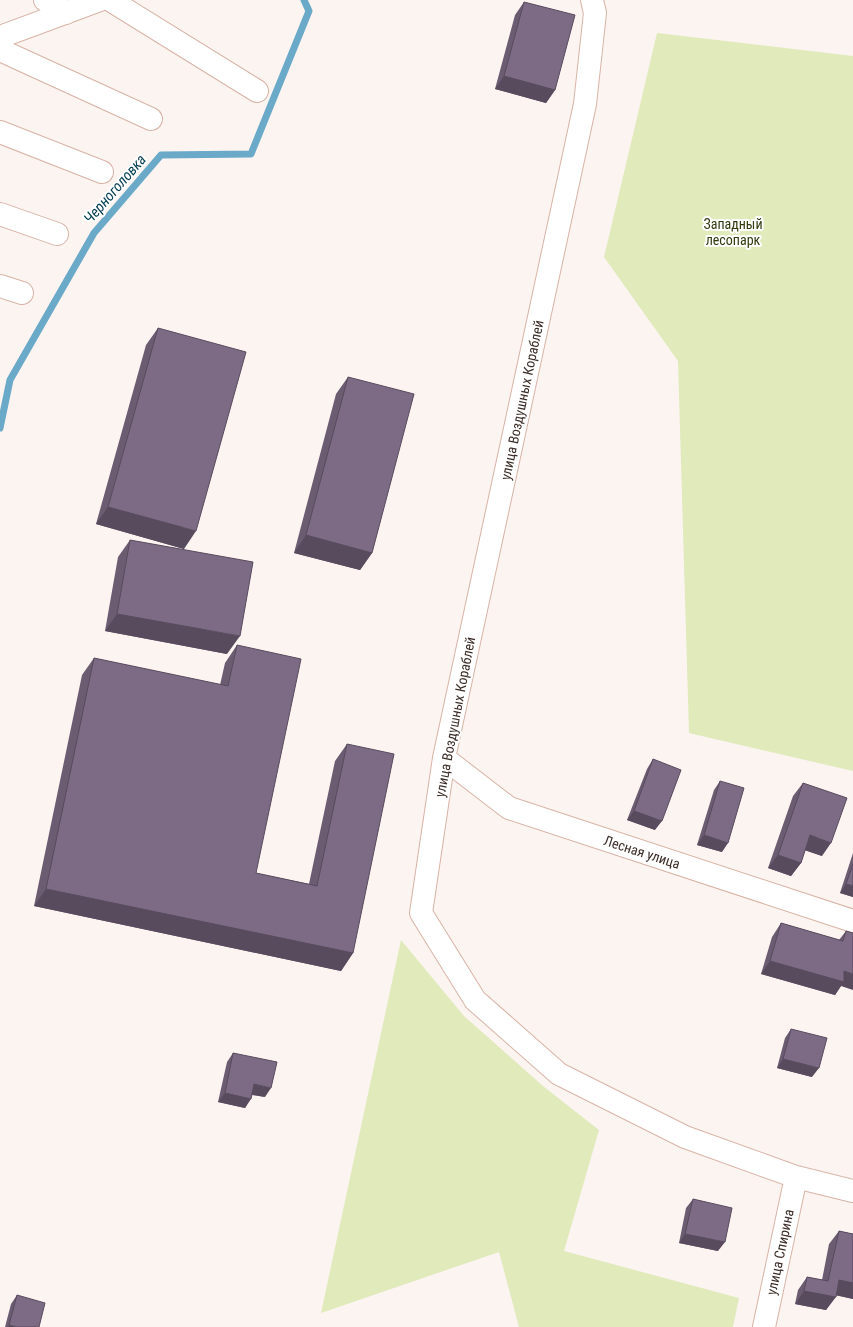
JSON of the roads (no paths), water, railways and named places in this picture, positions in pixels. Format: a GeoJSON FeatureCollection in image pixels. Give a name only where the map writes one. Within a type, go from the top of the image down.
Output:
{"type":"FeatureCollection","features":[{"type":"Feature","properties":{"kind":"street"},"geometry":{"type":"LineString","coordinates":[[45,0],[66,13]]}},
{"type":"Feature","properties":{"kind":"street"},"geometry":{"type":"LineString","coordinates":[[0,37],[100,0]]}},
{"type":"Feature","properties":{"kind":"street"},"geometry":{"type":"LineString","coordinates":[[110,0],[257,91]]}},
{"type":"Feature","properties":{"kind":"street","name":"улица Воздушных Кораблей"},"geometry":{"type":"LineString","coordinates":[[592,0],[595,13],[585,104],[444,758],[421,913],[475,1000],[559,1074],[685,1137],[796,1177],[853,1192]]}},
{"type":"Feature","properties":{"kind":"street"},"geometry":{"type":"LineString","coordinates":[[0,50],[151,119]]}},
{"type":"Feature","properties":{"kind":"street"},"geometry":{"type":"LineString","coordinates":[[0,132],[102,172]]}},
{"type":"Feature","properties":{"kind":"street"},"geometry":{"type":"LineString","coordinates":[[0,214],[58,234]]}},
{"type":"Feature","properties":{"kind":"street"},"geometry":{"type":"LineString","coordinates":[[0,286],[22,293]]}},
{"type":"Feature","properties":{"kind":"street","name":"Лесная улица"},"geometry":{"type":"LineString","coordinates":[[444,758],[509,808],[853,921]]}},
{"type":"Feature","properties":{"kind":"street","name":"улица Спирина"},"geometry":{"type":"LineString","coordinates":[[764,1327],[796,1177]]}},
{"type":"Feature","properties":{"kind":"waterway","name":"Черноголовка"},"geometry":{"type":"LineString","coordinates":[[0,428],[10,380],[94,233],[161,155],[251,154],[309,11],[304,0]]}},
{"type":"Feature","properties":{"kind":"park label","name":"Западный лесопарк"},"geometry":{"type":"Point","coordinates":[733,232]}}]}
